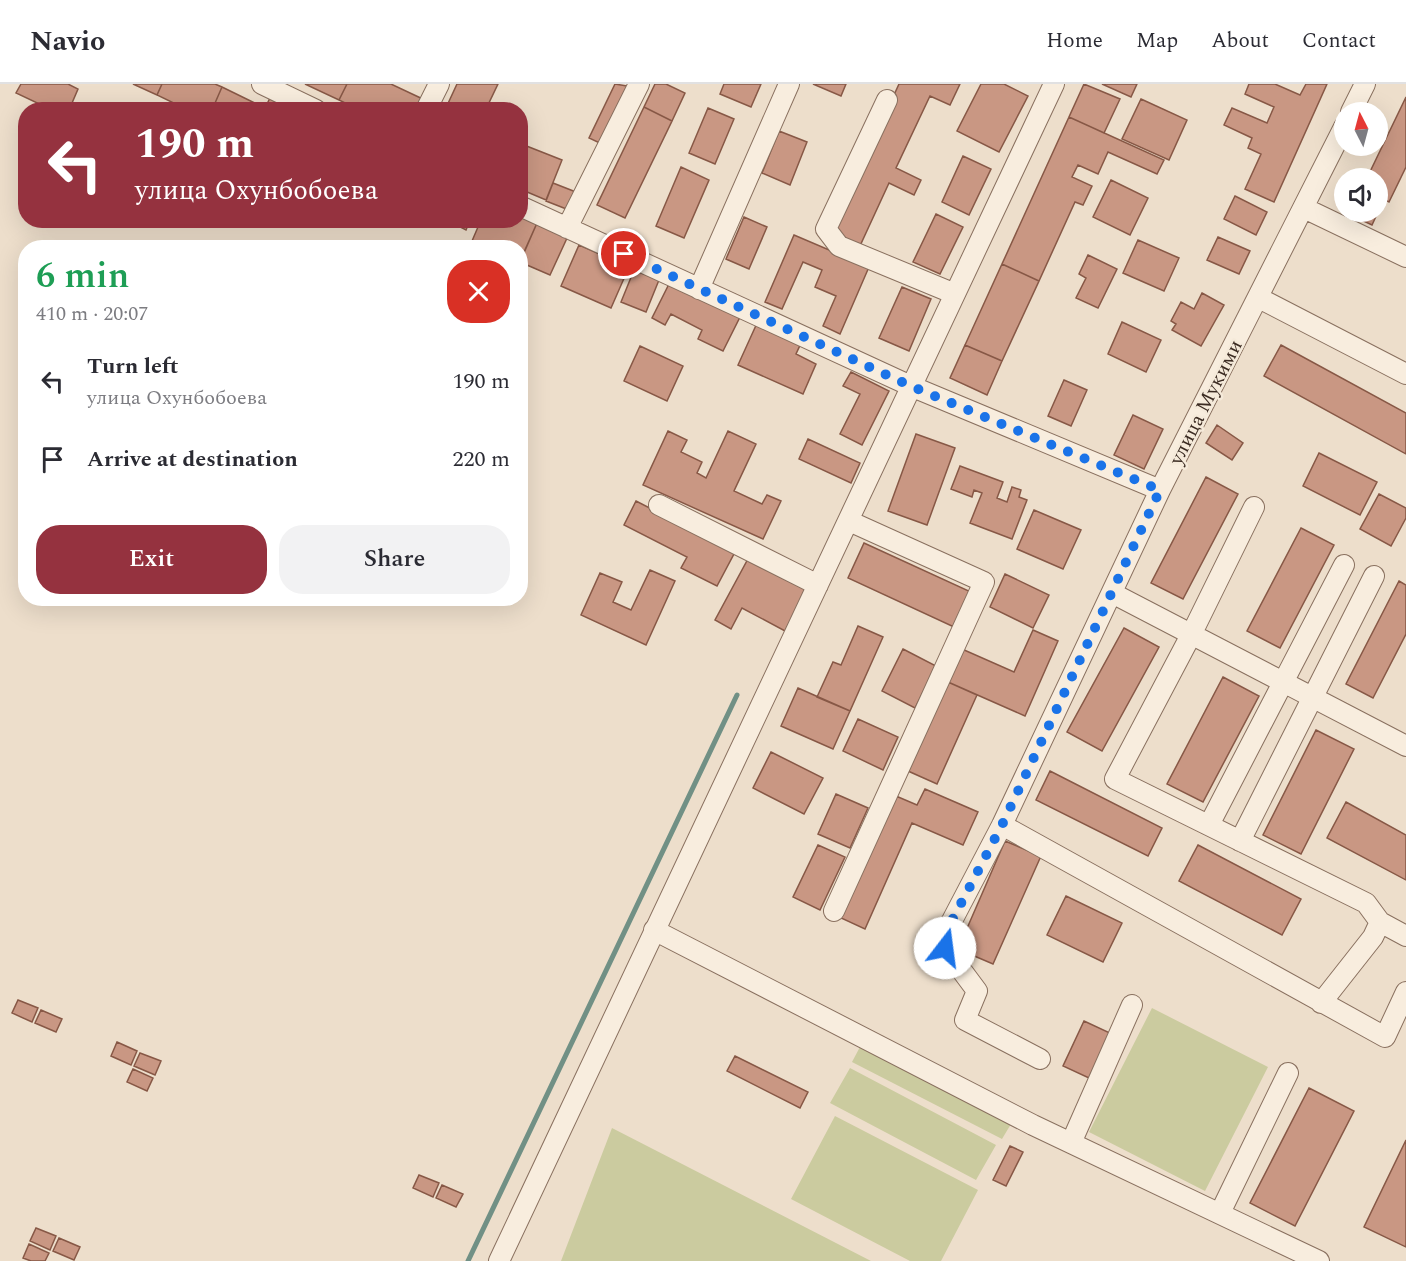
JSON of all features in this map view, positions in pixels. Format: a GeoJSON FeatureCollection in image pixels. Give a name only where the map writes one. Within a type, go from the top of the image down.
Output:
{"type":"FeatureCollection","features":[{"type":"Feature","properties":{"kind":"street"},"geometry":{"type":"LineString","coordinates":[[262,84],[299,102]]}},
{"type":"Feature","properties":{"kind":"street"},"geometry":{"type":"LineString","coordinates":[[430,102],[439,84]]}},
{"type":"Feature","properties":{"kind":"street"},"geometry":{"type":"LineString","coordinates":[[567,228],[639,84]]}},
{"type":"Feature","properties":{"kind":"street"},"geometry":{"type":"LineString","coordinates":[[699,289],[789,84]]}},
{"type":"Feature","properties":{"kind":"street"},"geometry":{"type":"LineString","coordinates":[[499,1261],[1054,84]]}},
{"type":"Feature","properties":{"kind":"street"},"geometry":{"type":"LineString","coordinates":[[1356,102],[1365,84]]}},
{"type":"Feature","properties":{"kind":"street"},"geometry":{"type":"LineString","coordinates":[[887,100],[826,229],[839,246],[955,294]]}},
{"type":"Feature","properties":{"kind":"street","name":"улица Мукими"},"geometry":{"type":"LineString","coordinates":[[1040,1059],[965,1020],[977,991],[945,948],[944,936],[1002,825],[1160,490],[1334,147]]}},
{"type":"Feature","properties":{"kind":"street"},"geometry":{"type":"LineString","coordinates":[[1304,208],[1403,254]]}},
{"type":"Feature","properties":{"kind":"street"},"geometry":{"type":"LineString","coordinates":[[528,210],[913,387],[1160,490]]}},
{"type":"Feature","properties":{"kind":"street"},"geometry":{"type":"LineString","coordinates":[[1259,298],[1406,374]]}},
{"type":"Feature","properties":{"kind":"street"},"geometry":{"type":"LineString","coordinates":[[659,505],[818,585]]}},
{"type":"Feature","properties":{"kind":"street"},"geometry":{"type":"LineString","coordinates":[[1254,507],[1191,635],[1115,779],[1366,903],[1380,922],[1406,936]]}},
{"type":"Feature","properties":{"kind":"street"},"geometry":{"type":"LineString","coordinates":[[834,911],[984,582],[849,520]]}},
{"type":"Feature","properties":{"kind":"street"},"geometry":{"type":"LineString","coordinates":[[1209,825],[1344,566]]}},
{"type":"Feature","properties":{"kind":"street"},"geometry":{"type":"LineString","coordinates":[[1240,840],[1374,576]]}},
{"type":"Feature","properties":{"kind":"street"},"geometry":{"type":"LineString","coordinates":[[1112,594],[1406,746]]}},
{"type":"Feature","properties":{"kind":"street"},"geometry":{"type":"LineString","coordinates":[[1002,825],[1321,1004],[1385,1037],[1406,992]]}},
{"type":"Feature","properties":{"kind":"street"},"geometry":{"type":"LineString","coordinates":[[1321,1004],[1373,937],[1380,922]]}},
{"type":"Feature","properties":{"kind":"street"},"geometry":{"type":"LineString","coordinates":[[654,930],[1071,1143],[1319,1261]]}},
{"type":"Feature","properties":{"kind":"street"},"geometry":{"type":"LineString","coordinates":[[1071,1143],[1132,1005]]}},
{"type":"Feature","properties":{"kind":"street"},"geometry":{"type":"LineString","coordinates":[[1220,1213],[1288,1073]]}},
{"type":"Feature","properties":{"kind":"green space"},"geometry":{"type":"Polygon","coordinates":[[[1152,1008],[1268,1067],[1205,1191],[1089,1132],[1152,1008]]]}},
{"type":"Feature","properties":{"kind":"green space"},"geometry":{"type":"Polygon","coordinates":[[[861,1045],[1011,1124],[1002,1139],[852,1062],[861,1045]]]}},
{"type":"Feature","properties":{"kind":"green space"},"geometry":{"type":"Polygon","coordinates":[[[850,1068],[996,1145],[976,1180],[830,1103],[850,1068]]]}},
{"type":"Feature","properties":{"kind":"green space"},"geometry":{"type":"Polygon","coordinates":[[[835,1116],[978,1190],[941,1261],[910,1261],[791,1199],[835,1116]]]}},
{"type":"Feature","properties":{"kind":"green space"},"geometry":{"type":"Polygon","coordinates":[[[612,1128],[871,1261],[561,1261],[612,1128]]]}},
{"type":"Feature","properties":{"kind":"building"},"geometry":{"type":"Polygon","coordinates":[[[21,84],[68,84],[78,89],[72,102],[35,102],[16,93],[21,84]]]}},
{"type":"Feature","properties":{"kind":"building"},"geometry":{"type":"Polygon","coordinates":[[[133,84],[162,84],[157,95],[133,84]]]}},
{"type":"Feature","properties":{"kind":"building"},"geometry":{"type":"Polygon","coordinates":[[[162,84],[215,84],[222,87],[215,102],[171,102],[157,95],[162,84]]]}},
{"type":"Feature","properties":{"kind":"building"},"geometry":{"type":"Polygon","coordinates":[[[305,84],[347,84],[339,100],[305,84]]]}},
{"type":"Feature","properties":{"kind":"building"},"geometry":{"type":"Polygon","coordinates":[[[347,84],[391,84],[427,101],[343,102],[339,100],[347,84]]]}},
{"type":"Feature","properties":{"kind":"building"},"geometry":{"type":"Polygon","coordinates":[[[457,84],[498,84],[489,102],[449,102],[457,84]]]}},
{"type":"Feature","properties":{"kind":"building"},"geometry":{"type":"Polygon","coordinates":[[[615,84],[633,87],[606,146],[589,138],[615,84]]]}},
{"type":"Feature","properties":{"kind":"building"},"geometry":{"type":"Polygon","coordinates":[[[655,84],[666,84],[685,93],[672,121],[644,107],[655,84]]]}},
{"type":"Feature","properties":{"kind":"building"},"geometry":{"type":"Polygon","coordinates":[[[724,84],[761,84],[751,107],[720,94],[724,84]]]}},
{"type":"Feature","properties":{"kind":"building"},"geometry":{"type":"Polygon","coordinates":[[[813,84],[846,84],[841,96],[813,84]]]}},
{"type":"Feature","properties":{"kind":"building"},"geometry":{"type":"Polygon","coordinates":[[[899,84],[960,84],[950,105],[930,96],[896,168],[921,180],[914,195],[889,183],[859,248],[830,235],[899,84]]]}},
{"type":"Feature","properties":{"kind":"building"},"geometry":{"type":"Polygon","coordinates":[[[981,84],[1004,84],[1028,96],[999,152],[957,131],[981,84]]]}},
{"type":"Feature","properties":{"kind":"building"},"geometry":{"type":"Polygon","coordinates":[[[1084,84],[1120,99],[1104,133],[1069,117],[1084,84]]]}},
{"type":"Feature","properties":{"kind":"building"},"geometry":{"type":"Polygon","coordinates":[[[1102,84],[1137,84],[1131,97],[1102,84]]]}},
{"type":"Feature","properties":{"kind":"building"},"geometry":{"type":"Polygon","coordinates":[[[1249,84],[1275,84],[1300,95],[1306,84],[1327,84],[1274,202],[1245,189],[1261,154],[1248,148],[1252,138],[1224,125],[1232,108],[1267,123],[1274,107],[1245,94],[1249,84]]]}},
{"type":"Feature","properties":{"kind":"building"},"geometry":{"type":"Polygon","coordinates":[[[222,87],[253,102],[215,102],[222,87]]]}},
{"type":"Feature","properties":{"kind":"building"},"geometry":{"type":"Polygon","coordinates":[[[1406,97],[1406,167],[1389,202],[1388,168],[1372,168],[1378,156],[1388,156],[1388,134],[1406,97]]]}},
{"type":"Feature","properties":{"kind":"building"},"geometry":{"type":"Polygon","coordinates":[[[1141,99],[1187,120],[1169,160],[1122,139],[1141,99]]]}},
{"type":"Feature","properties":{"kind":"building"},"geometry":{"type":"Polygon","coordinates":[[[644,107],[672,121],[625,218],[597,205],[644,107]]]}},
{"type":"Feature","properties":{"kind":"building"},"geometry":{"type":"Polygon","coordinates":[[[708,108],[734,119],[715,164],[689,153],[708,108]]]}},
{"type":"Feature","properties":{"kind":"building"},"geometry":{"type":"Polygon","coordinates":[[[1069,117],[1164,160],[1157,174],[1108,152],[1098,174],[1078,165],[1072,177],[1092,186],[1083,205],[1075,202],[1039,281],[1002,264],[1069,117]]]}},
{"type":"Feature","properties":{"kind":"building"},"geometry":{"type":"Polygon","coordinates":[[[779,131],[807,142],[790,185],[762,173],[779,131]]]}},
{"type":"Feature","properties":{"kind":"building"},"geometry":{"type":"Polygon","coordinates":[[[528,147],[562,160],[546,200],[528,192],[528,147]]]}},
{"type":"Feature","properties":{"kind":"building"},"geometry":{"type":"Polygon","coordinates":[[[963,156],[991,169],[969,215],[942,202],[963,156]]]}},
{"type":"Feature","properties":{"kind":"building"},"geometry":{"type":"Polygon","coordinates":[[[681,167],[709,180],[684,238],[656,226],[681,167]]]}},
{"type":"Feature","properties":{"kind":"building"},"geometry":{"type":"Polygon","coordinates":[[[1111,180],[1148,198],[1130,235],[1093,217],[1111,180]]]}},
{"type":"Feature","properties":{"kind":"building"},"geometry":{"type":"Polygon","coordinates":[[[553,183],[581,194],[574,212],[546,201],[553,183]]]}},
{"type":"Feature","properties":{"kind":"building"},"geometry":{"type":"Polygon","coordinates":[[[1235,196],[1267,212],[1256,235],[1224,219],[1235,196]]]}},
{"type":"Feature","properties":{"kind":"building"},"geometry":{"type":"Polygon","coordinates":[[[936,214],[963,227],[940,274],[913,262],[936,214]]]}},
{"type":"Feature","properties":{"kind":"building"},"geometry":{"type":"Polygon","coordinates":[[[744,217],[767,227],[749,269],[726,259],[744,217]]]}},
{"type":"Feature","properties":{"kind":"building"},"geometry":{"type":"Polygon","coordinates":[[[528,219],[537,223],[528,243],[528,240],[472,240],[478,228],[528,228],[528,219]]]}},
{"type":"Feature","properties":{"kind":"building"},"geometry":{"type":"Polygon","coordinates":[[[537,223],[568,236],[550,275],[528,265],[528,244],[537,223]]]}},
{"type":"Feature","properties":{"kind":"building"},"geometry":{"type":"Polygon","coordinates":[[[794,235],[869,267],[840,334],[823,326],[836,296],[815,287],[822,270],[803,262],[782,309],[765,302],[794,235]]]}},
{"type":"Feature","properties":{"kind":"building"},"geometry":{"type":"Polygon","coordinates":[[[1218,237],[1250,251],[1239,274],[1207,260],[1218,237]]]}},
{"type":"Feature","properties":{"kind":"building"},"geometry":{"type":"Polygon","coordinates":[[[1138,240],[1179,258],[1164,291],[1123,273],[1138,240]]]}},
{"type":"Feature","properties":{"kind":"building"},"geometry":{"type":"Polygon","coordinates":[[[579,245],[629,267],[611,308],[561,286],[579,245]]]}},
{"type":"Feature","properties":{"kind":"building"},"geometry":{"type":"Polygon","coordinates":[[[1088,255],[1117,269],[1098,308],[1076,298],[1086,278],[1079,274],[1088,255]]]}},
{"type":"Feature","properties":{"kind":"building"},"geometry":{"type":"Polygon","coordinates":[[[1002,264],[1039,281],[1002,361],[965,345],[1002,264]]]}},
{"type":"Feature","properties":{"kind":"building"},"geometry":{"type":"Polygon","coordinates":[[[634,270],[659,280],[646,312],[621,302],[634,270]]]}},
{"type":"Feature","properties":{"kind":"building"},"geometry":{"type":"Polygon","coordinates":[[[670,282],[740,317],[723,351],[698,339],[702,330],[671,314],[665,325],[652,318],[670,282]]]}},
{"type":"Feature","properties":{"kind":"building"},"geometry":{"type":"Polygon","coordinates":[[[902,287],[931,299],[909,351],[879,338],[902,287]]]}},
{"type":"Feature","properties":{"kind":"building"},"geometry":{"type":"Polygon","coordinates":[[[1202,293],[1224,305],[1201,346],[1172,330],[1176,324],[1171,321],[1181,302],[1194,309],[1202,293]]]}},
{"type":"Feature","properties":{"kind":"building"},"geometry":{"type":"Polygon","coordinates":[[[758,321],[802,341],[796,354],[816,364],[803,394],[738,365],[758,321]]]}},
{"type":"Feature","properties":{"kind":"building"},"geometry":{"type":"Polygon","coordinates":[[[1122,322],[1161,340],[1146,372],[1108,354],[1122,322]]]}},
{"type":"Feature","properties":{"kind":"building"},"geometry":{"type":"Polygon","coordinates":[[[965,345],[1002,361],[987,395],[950,378],[965,345]]]}},
{"type":"Feature","properties":{"kind":"building"},"geometry":{"type":"Polygon","coordinates":[[[1281,345],[1406,413],[1406,454],[1264,376],[1281,345]]]}},
{"type":"Feature","properties":{"kind":"building"},"geometry":{"type":"Polygon","coordinates":[[[640,346],[683,366],[667,401],[624,381],[640,346]]]}},
{"type":"Feature","properties":{"kind":"building"},"geometry":{"type":"Polygon","coordinates":[[[851,372],[889,391],[862,445],[840,434],[860,394],[843,386],[851,372]]]}},
{"type":"Feature","properties":{"kind":"building"},"geometry":{"type":"Polygon","coordinates":[[[1064,380],[1087,390],[1071,426],[1048,416],[1064,380]]]}},
{"type":"Feature","properties":{"kind":"building"},"geometry":{"type":"Polygon","coordinates":[[[1133,415],[1163,429],[1144,469],[1114,455],[1133,415]]]}},
{"type":"Feature","properties":{"kind":"building"},"geometry":{"type":"Polygon","coordinates":[[[1217,425],[1243,443],[1232,460],[1206,443],[1217,425]]]}},
{"type":"Feature","properties":{"kind":"building"},"geometry":{"type":"Polygon","coordinates":[[[668,431],[687,440],[681,452],[702,462],[697,473],[706,478],[728,431],[756,444],[734,491],[762,504],[767,495],[781,501],[763,539],[643,485],[668,431]]]}},
{"type":"Feature","properties":{"kind":"building"},"geometry":{"type":"Polygon","coordinates":[[[916,434],[955,448],[927,525],[888,511],[916,434]]]}},
{"type":"Feature","properties":{"kind":"building"},"geometry":{"type":"Polygon","coordinates":[[[808,439],[860,463],[851,483],[799,459],[808,439]]]}},
{"type":"Feature","properties":{"kind":"building"},"geometry":{"type":"Polygon","coordinates":[[[1319,453],[1377,482],[1360,515],[1303,486],[1319,453]]]}},
{"type":"Feature","properties":{"kind":"building"},"geometry":{"type":"Polygon","coordinates":[[[960,466],[1003,482],[997,498],[1007,502],[1012,487],[1021,490],[1019,497],[1027,500],[1012,539],[970,523],[982,493],[974,490],[972,497],[951,489],[960,466]]]}},
{"type":"Feature","properties":{"kind":"building"},"geometry":{"type":"Polygon","coordinates":[[[1206,477],[1238,494],[1183,599],[1151,583],[1206,477]]]}},
{"type":"Feature","properties":{"kind":"building"},"geometry":{"type":"Polygon","coordinates":[[[1379,494],[1406,508],[1406,518],[1391,546],[1360,529],[1379,494]]]}},
{"type":"Feature","properties":{"kind":"building"},"geometry":{"type":"Polygon","coordinates":[[[636,501],[735,552],[717,586],[681,568],[687,557],[624,525],[636,501]]]}},
{"type":"Feature","properties":{"kind":"building"},"geometry":{"type":"Polygon","coordinates":[[[1034,510],[1081,530],[1063,569],[1017,549],[1034,510]]]}},
{"type":"Feature","properties":{"kind":"building"},"geometry":{"type":"Polygon","coordinates":[[[1301,528],[1334,545],[1280,648],[1247,631],[1301,528]]]}},
{"type":"Feature","properties":{"kind":"building"},"geometry":{"type":"Polygon","coordinates":[[[864,543],[971,592],[954,627],[848,578],[864,543]]]}},
{"type":"Feature","properties":{"kind":"building"},"geometry":{"type":"Polygon","coordinates":[[[749,557],[808,588],[785,631],[742,608],[731,629],[715,620],[749,557]]]}},
{"type":"Feature","properties":{"kind":"building"},"geometry":{"type":"Polygon","coordinates":[[[650,570],[675,581],[646,645],[581,615],[600,573],[622,582],[613,602],[631,610],[650,570]]]}},
{"type":"Feature","properties":{"kind":"building"},"geometry":{"type":"Polygon","coordinates":[[[1005,574],[1049,595],[1033,628],[990,607],[1005,574]]]}},
{"type":"Feature","properties":{"kind":"building"},"geometry":{"type":"Polygon","coordinates":[[[1399,581],[1406,585],[1406,634],[1373,698],[1346,684],[1399,581]]]}},
{"type":"Feature","properties":{"kind":"building"},"geometry":{"type":"Polygon","coordinates":[[[858,626],[883,637],[850,711],[817,697],[833,662],[841,665],[858,626]]]}},
{"type":"Feature","properties":{"kind":"building"},"geometry":{"type":"Polygon","coordinates":[[[1124,628],[1159,647],[1102,751],[1067,732],[1124,628]]]}},
{"type":"Feature","properties":{"kind":"building"},"geometry":{"type":"Polygon","coordinates":[[[1033,630],[1058,641],[1025,716],[948,682],[962,649],[1014,672],[1033,630]]]}},
{"type":"Feature","properties":{"kind":"building"},"geometry":{"type":"Polygon","coordinates":[[[903,649],[936,666],[915,708],[882,691],[903,649]]]}},
{"type":"Feature","properties":{"kind":"building"},"geometry":{"type":"Polygon","coordinates":[[[1223,677],[1259,696],[1203,802],[1167,784],[1223,677]]]}},
{"type":"Feature","properties":{"kind":"building"},"geometry":{"type":"Polygon","coordinates":[[[948,682],[977,695],[937,784],[908,771],[948,682]]]}},
{"type":"Feature","properties":{"kind":"building"},"geometry":{"type":"Polygon","coordinates":[[[798,688],[850,711],[833,749],[781,726],[798,688]]]}},
{"type":"Feature","properties":{"kind":"building"},"geometry":{"type":"Polygon","coordinates":[[[858,719],[898,737],[883,770],[843,751],[858,719]]]}},
{"type":"Feature","properties":{"kind":"building"},"geometry":{"type":"Polygon","coordinates":[[[1316,730],[1354,749],[1301,854],[1263,835],[1316,730]]]}},
{"type":"Feature","properties":{"kind":"building"},"geometry":{"type":"Polygon","coordinates":[[[771,752],[823,778],[804,814],[753,788],[771,752]]]}},
{"type":"Feature","properties":{"kind":"building"},"geometry":{"type":"Polygon","coordinates":[[[1050,771],[1162,828],[1148,856],[1036,800],[1050,771]]]}},
{"type":"Feature","properties":{"kind":"building"},"geometry":{"type":"Polygon","coordinates":[[[925,789],[978,812],[963,845],[912,823],[865,929],[841,918],[896,796],[917,805],[925,789]]]}},
{"type":"Feature","properties":{"kind":"building"},"geometry":{"type":"Polygon","coordinates":[[[836,794],[868,808],[850,848],[818,834],[836,794]]]}},
{"type":"Feature","properties":{"kind":"building"},"geometry":{"type":"Polygon","coordinates":[[[1346,802],[1406,835],[1406,880],[1327,838],[1346,802]]]}},
{"type":"Feature","properties":{"kind":"building"},"geometry":{"type":"Polygon","coordinates":[[[1005,841],[1041,856],[993,964],[958,949],[1005,841]]]}},
{"type":"Feature","properties":{"kind":"building"},"geometry":{"type":"Polygon","coordinates":[[[818,845],[845,857],[820,910],[793,897],[818,845]]]}},
{"type":"Feature","properties":{"kind":"building"},"geometry":{"type":"Polygon","coordinates":[[[1198,845],[1301,899],[1282,935],[1179,881],[1198,845]]]}},
{"type":"Feature","properties":{"kind":"building"},"geometry":{"type":"Polygon","coordinates":[[[1066,896],[1122,923],[1103,962],[1047,935],[1066,896]]]}},
{"type":"Feature","properties":{"kind":"building"},"geometry":{"type":"Polygon","coordinates":[[[18,1000],[38,1008],[32,1022],[12,1013],[18,1000]]]}},
{"type":"Feature","properties":{"kind":"building"},"geometry":{"type":"Polygon","coordinates":[[[41,1010],[62,1019],[56,1032],[35,1023],[41,1010]]]}},
{"type":"Feature","properties":{"kind":"building"},"geometry":{"type":"Polygon","coordinates":[[[1084,1021],[1110,1033],[1089,1078],[1063,1066],[1084,1021]]]}},
{"type":"Feature","properties":{"kind":"building"},"geometry":{"type":"Polygon","coordinates":[[[117,1042],[137,1051],[131,1065],[111,1056],[117,1042]]]}},
{"type":"Feature","properties":{"kind":"building"},"geometry":{"type":"Polygon","coordinates":[[[140,1053],[161,1061],[155,1075],[134,1066],[140,1053]]]}},
{"type":"Feature","properties":{"kind":"building"},"geometry":{"type":"Polygon","coordinates":[[[735,1056],[808,1092],[800,1108],[727,1071],[735,1056]]]}},
{"type":"Feature","properties":{"kind":"building"},"geometry":{"type":"Polygon","coordinates":[[[133,1069],[153,1078],[147,1091],[127,1082],[133,1069]]]}},
{"type":"Feature","properties":{"kind":"building"},"geometry":{"type":"Polygon","coordinates":[[[1309,1088],[1354,1111],[1295,1226],[1250,1203],[1309,1088]]]}},
{"type":"Feature","properties":{"kind":"building"},"geometry":{"type":"Polygon","coordinates":[[[1406,1140],[1406,1247],[1364,1227],[1406,1140]]]}},
{"type":"Feature","properties":{"kind":"building"},"geometry":{"type":"Polygon","coordinates":[[[1010,1146],[1023,1152],[1006,1186],[993,1180],[1010,1146]]]}},
{"type":"Feature","properties":{"kind":"building"},"geometry":{"type":"Polygon","coordinates":[[[419,1175],[439,1183],[433,1197],[413,1188],[419,1175]]]}},
{"type":"Feature","properties":{"kind":"building"},"geometry":{"type":"Polygon","coordinates":[[[442,1185],[463,1194],[456,1207],[436,1198],[442,1185]]]}},
{"type":"Feature","properties":{"kind":"building"},"geometry":{"type":"Polygon","coordinates":[[[36,1228],[56,1236],[50,1250],[30,1241],[36,1228]]]}},
{"type":"Feature","properties":{"kind":"building"},"geometry":{"type":"Polygon","coordinates":[[[59,1238],[80,1247],[74,1260],[53,1251],[59,1238]]]}},
{"type":"Feature","properties":{"kind":"building"},"geometry":{"type":"Polygon","coordinates":[[[29,1244],[49,1253],[45,1261],[31,1261],[23,1258],[29,1244]]]}},
{"type":"Feature","properties":{"kind":"waterway"},"geometry":{"type":"LineString","coordinates":[[468,1261],[737,695]]}},
{"type":"Feature","properties":{"kind":"route"},"geometry":{"type":"LineString","coordinates":[[624,254],[913,387],[1160,490],[1002,825],[944,936],[945,948]]}}]}
